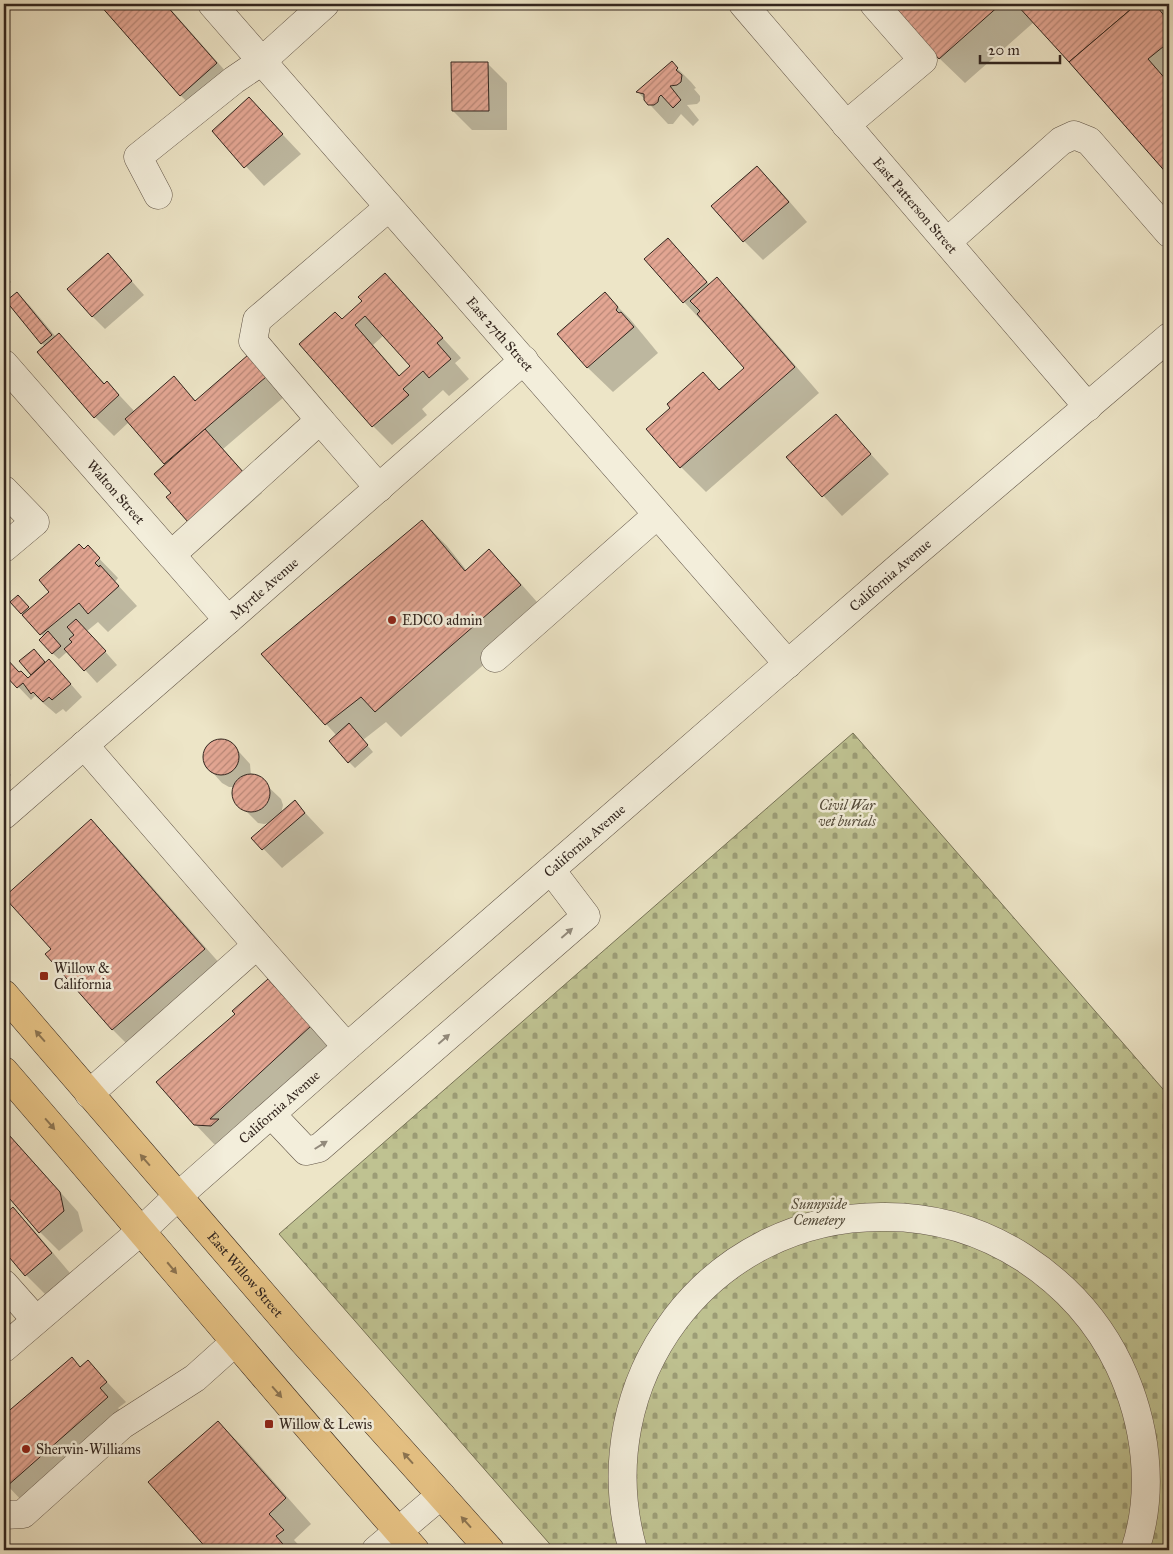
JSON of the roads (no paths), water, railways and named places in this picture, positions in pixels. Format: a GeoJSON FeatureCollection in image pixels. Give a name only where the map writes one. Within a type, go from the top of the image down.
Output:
{"type":"FeatureCollection","features":[{"type":"Feature","properties":{"kind":"main road","name":"East Willow Street"},"geometry":{"type":"LineString","coordinates":[[4,994],[177,1197],[490,1550]]}},
{"type":"Feature","properties":{"kind":"main road"},"geometry":{"type":"LineString","coordinates":[[4,1071],[234,1343],[406,1541]]}},
{"type":"Feature","properties":{"kind":"street","name":"East 27th Street"},"geometry":{"type":"LineString","coordinates":[[212,4],[788,664]]}},
{"type":"Feature","properties":{"kind":"street"},"geometry":{"type":"LineString","coordinates":[[158,195],[138,157],[234,80],[262,61],[325,4]]}},
{"type":"Feature","properties":{"kind":"street","name":"East Patterson Street"},"geometry":{"type":"LineString","coordinates":[[743,4],[1088,407]]}},
{"type":"Feature","properties":{"kind":"street"},"geometry":{"type":"LineString","coordinates":[[846,125],[923,60],[874,4]]}},
{"type":"Feature","properties":{"kind":"street"},"geometry":{"type":"LineString","coordinates":[[947,242],[1061,141],[1074,135],[1089,141],[1169,233]]}},
{"type":"Feature","properties":{"kind":"street"},"geometry":{"type":"LineString","coordinates":[[379,488],[253,341],[258,320],[389,207]]}},
{"type":"Feature","properties":{"kind":"street","name":"California Avenue"},"geometry":{"type":"LineString","coordinates":[[4,1348],[141,1231],[347,1047],[788,664],[1169,337]]}},
{"type":"Feature","properties":{"kind":"street","name":"Myrtle Avenue"},"geometry":{"type":"LineString","coordinates":[[4,814],[524,360]]}},
{"type":"Feature","properties":{"kind":"street","name":"Walton Street"},"geometry":{"type":"LineString","coordinates":[[4,364],[228,620]]}},
{"type":"Feature","properties":{"kind":"street"},"geometry":{"type":"LineString","coordinates":[[171,555],[320,420]]}},
{"type":"Feature","properties":{"kind":"street"},"geometry":{"type":"LineString","coordinates":[[4,490],[35,522],[4,548]]}},
{"type":"Feature","properties":{"kind":"street"},"geometry":{"type":"LineString","coordinates":[[495,658],[657,515]]}},
{"type":"Feature","properties":{"kind":"street"},"geometry":{"type":"LineString","coordinates":[[84,745],[347,1047]]}},
{"type":"Feature","properties":{"kind":"street"},"geometry":{"type":"LineString","coordinates":[[272,1114],[306,1151],[319,1148],[586,916],[551,870]]}},
{"type":"Feature","properties":{"kind":"street"},"geometry":{"type":"LineString","coordinates":[[89,1094],[257,945]]}},
{"type":"Feature","properties":{"kind":"street"},"geometry":{"type":"LineString","coordinates":[[633,1550],[627,1528],[622,1479],[626,1430],[639,1383],[660,1339],[690,1300],[734,1262],[768,1242],[814,1224],[862,1216],[911,1217],[959,1227],[1004,1245],[1045,1272],[1081,1306],[1110,1346],[1130,1390],[1143,1438],[1146,1486],[1140,1535],[1135,1550]]}},
{"type":"Feature","properties":{"kind":"street"},"geometry":{"type":"LineString","coordinates":[[4,1284],[36,1320]]}},
{"type":"Feature","properties":{"kind":"street"},"geometry":{"type":"LineString","coordinates":[[4,1515],[23,1514],[122,1425],[195,1378],[234,1343]]}},
{"type":"Feature","properties":{"kind":"street"},"geometry":{"type":"LineString","coordinates":[[376,1550],[406,1541],[441,1495]]}},
{"type":"Feature","properties":{"kind":"place","name":"EDCO admin"},"geometry":{"type":"Point","coordinates":[392,620]}},
{"type":"Feature","properties":{"kind":"place","name":"Willow & California"},"geometry":{"type":"Point","coordinates":[44,976]}},
{"type":"Feature","properties":{"kind":"place","name":"Willow & Lewis"},"geometry":{"type":"Point","coordinates":[269,1424]}},
{"type":"Feature","properties":{"kind":"place","name":"Sherwin-Williams"},"geometry":{"type":"Point","coordinates":[26,1449]}},
{"type":"Feature","properties":{"kind":"park label","name":"Civil War vet burials"},"geometry":{"type":"Point","coordinates":[847,814]}},
{"type":"Feature","properties":{"kind":"park label","name":"Sunnyside Cemetery"},"geometry":{"type":"Point","coordinates":[819,1212]}}]}
